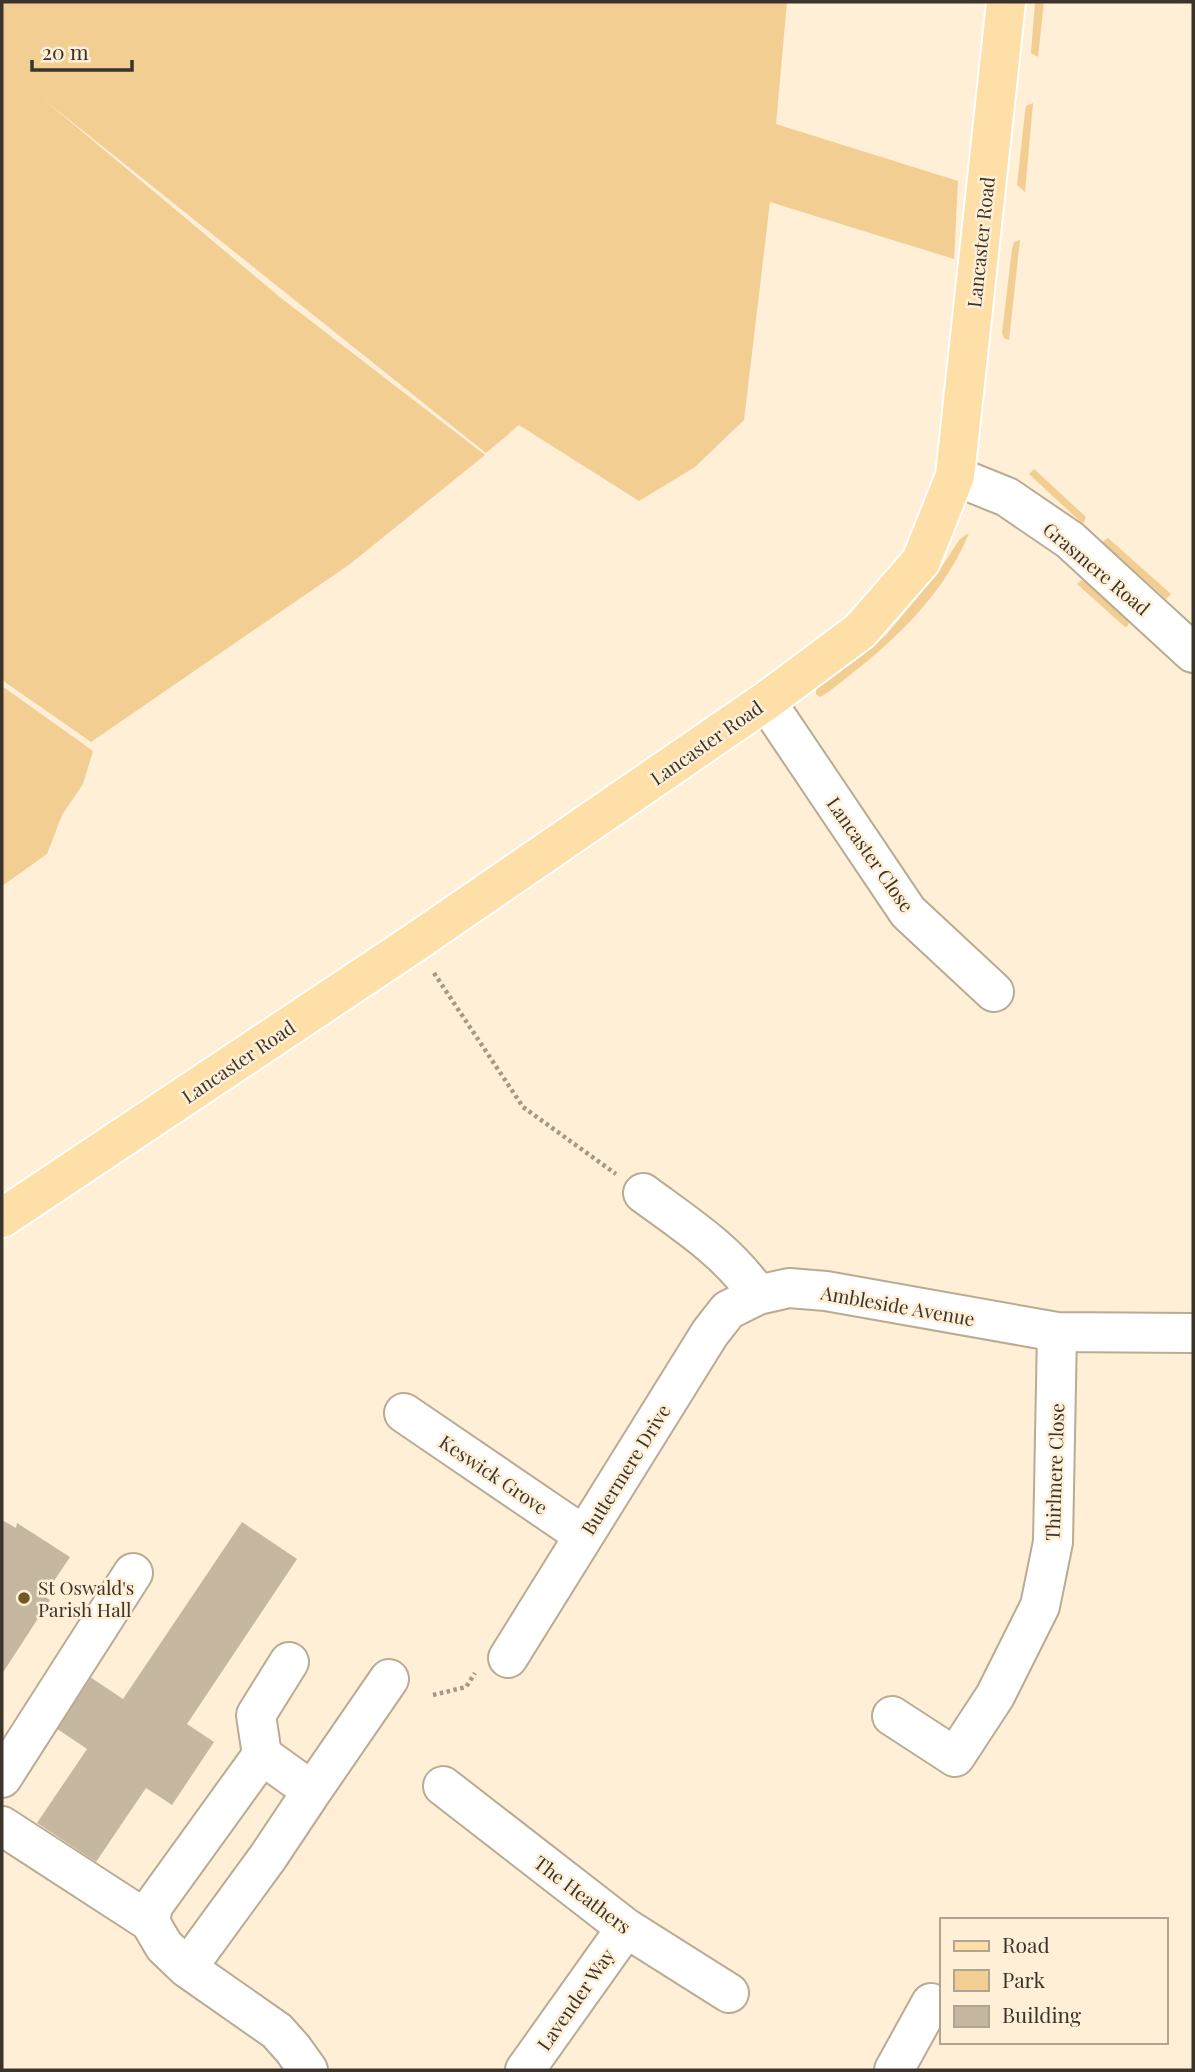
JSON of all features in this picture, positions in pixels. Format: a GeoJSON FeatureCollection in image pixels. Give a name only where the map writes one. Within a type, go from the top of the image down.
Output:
{"type":"FeatureCollection","features":[{"type":"Feature","properties":{"kind":"main road","name":"Lancaster Road"},"geometry":{"type":"LineString","coordinates":[[2,1218],[414,943],[766,701],[860,631],[921,561],[955,476],[1006,2]]}},
{"type":"Feature","properties":{"kind":"street","name":"Grasmere Road"},"geometry":{"type":"LineString","coordinates":[[955,476],[1007,497],[1069,540],[1193,653]]}},
{"type":"Feature","properties":{"kind":"street","name":"Lancaster Close"},"geometry":{"type":"LineString","coordinates":[[766,701],[908,912],[994,992]]}},
{"type":"Feature","properties":{"kind":"street"},"geometry":{"type":"LineString","coordinates":[[643,1193],[720,1250],[742,1272],[758,1295]]}},
{"type":"Feature","properties":{"kind":"street","name":"Ambleside Avenue"},"geometry":{"type":"LineString","coordinates":[[758,1295],[789,1288],[826,1291],[1057,1332],[1193,1333]]}},
{"type":"Feature","properties":{"kind":"street","name":"Buttermere Drive"},"geometry":{"type":"LineString","coordinates":[[508,1658],[710,1333],[728,1310],[758,1295]]}},
{"type":"Feature","properties":{"kind":"street","name":"Thirlmere Close"},"geometry":{"type":"LineString","coordinates":[[892,1716],[969,1765],[995,1696],[1040,1606],[1053,1542],[1057,1332]]}},
{"type":"Feature","properties":{"kind":"street","name":"Keswick Grove"},"geometry":{"type":"LineString","coordinates":[[404,1413],[583,1535]]}},
{"type":"Feature","properties":{"kind":"street"},"geometry":{"type":"LineString","coordinates":[[2,1778],[133,1573]]}},
{"type":"Feature","properties":{"kind":"street"},"geometry":{"type":"LineString","coordinates":[[150,1922],[153,1906],[262,1755],[256,1715],[289,1662]]}},
{"type":"Feature","properties":{"kind":"street"},"geometry":{"type":"LineString","coordinates":[[187,1968],[268,1857],[389,1679]]}},
{"type":"Feature","properties":{"kind":"street"},"geometry":{"type":"LineString","coordinates":[[262,1755],[312,1791]]}},
{"type":"Feature","properties":{"kind":"street","name":"The Heathers"},"geometry":{"type":"LineString","coordinates":[[443,1786],[626,1928],[729,1993]]}},
{"type":"Feature","properties":{"kind":"street"},"geometry":{"type":"LineString","coordinates":[[2,1826],[150,1922],[164,1946],[187,1968],[277,2031],[308,2070]]}},
{"type":"Feature","properties":{"kind":"street","name":"Lavender Way"},"geometry":{"type":"LineString","coordinates":[[525,2070],[626,1928]]}},
{"type":"Feature","properties":{"kind":"street"},"geometry":{"type":"LineString","coordinates":[[894,2070],[931,2003]]}},
{"type":"Feature","properties":{"kind":"path"},"geometry":{"type":"LineString","coordinates":[[414,943],[523,1107],[643,1193]]}},
{"type":"Feature","properties":{"kind":"path"},"geometry":{"type":"LineString","coordinates":[[433,1695],[466,1687],[487,1655],[508,1658]]}},
{"type":"Feature","properties":{"kind":"green space"},"geometry":{"type":"Polygon","coordinates":[[[2,2],[787,2],[776,124],[958,181],[954,259],[770,202],[744,420],[695,467],[639,501],[519,425],[486,453],[42,98],[281,298],[485,455],[350,564],[91,742],[2,680],[2,2]]]}},
{"type":"Feature","properties":{"kind":"green space"},"geometry":{"type":"Polygon","coordinates":[[[1035,2],[1044,2],[1038,57],[1031,53],[1035,2]]]}},
{"type":"Feature","properties":{"kind":"green space"},"geometry":{"type":"Polygon","coordinates":[[[1033,103],[1025,192],[1017,185],[1026,106],[1033,103]]]}},
{"type":"Feature","properties":{"kind":"green space"},"geometry":{"type":"Polygon","coordinates":[[[1020,240],[1009,340],[1004,338],[1002,333],[1012,249],[1014,242],[1020,240]]]}},
{"type":"Feature","properties":{"kind":"green space"},"geometry":{"type":"Polygon","coordinates":[[[1034,469],[1086,517],[1083,524],[1029,474],[1034,469]]]}},
{"type":"Feature","properties":{"kind":"green space"},"geometry":{"type":"Polygon","coordinates":[[[969,533],[943,581],[909,622],[870,659],[827,693],[820,697],[816,694],[820,685],[886,635],[936,575],[960,539],[969,533]]]}},
{"type":"Feature","properties":{"kind":"green space"},"geometry":{"type":"Polygon","coordinates":[[[1108,538],[1171,594],[1166,599],[1102,542],[1108,538]]]}},
{"type":"Feature","properties":{"kind":"green space"},"geometry":{"type":"Polygon","coordinates":[[[1082,580],[1129,620],[1128,626],[1125,627],[1077,584],[1082,580]]]}},
{"type":"Feature","properties":{"kind":"green space"},"geometry":{"type":"Polygon","coordinates":[[[2,686],[93,751],[83,784],[62,815],[47,854],[2,886],[2,686]]]}},
{"type":"Feature","properties":{"kind":"building","name":"St Oswald's Parish Hall"},"geometry":{"type":"Polygon","coordinates":[[[2,1520],[16,1528],[17,1523],[70,1557],[44,1596],[50,1600],[2,1674],[2,1520]]]}},
{"type":"Feature","properties":{"kind":"building"},"geometry":{"type":"Polygon","coordinates":[[[242,1522],[297,1559],[187,1724],[214,1742],[172,1805],[146,1788],[96,1862],[37,1823],[87,1749],[44,1720],[78,1669],[123,1699],[242,1522]]]}},
{"type":"Feature","properties":{"kind":"place","name":"St Oswald's Parish Hall"},"geometry":{"type":"Point","coordinates":[24,1598]}}]}
